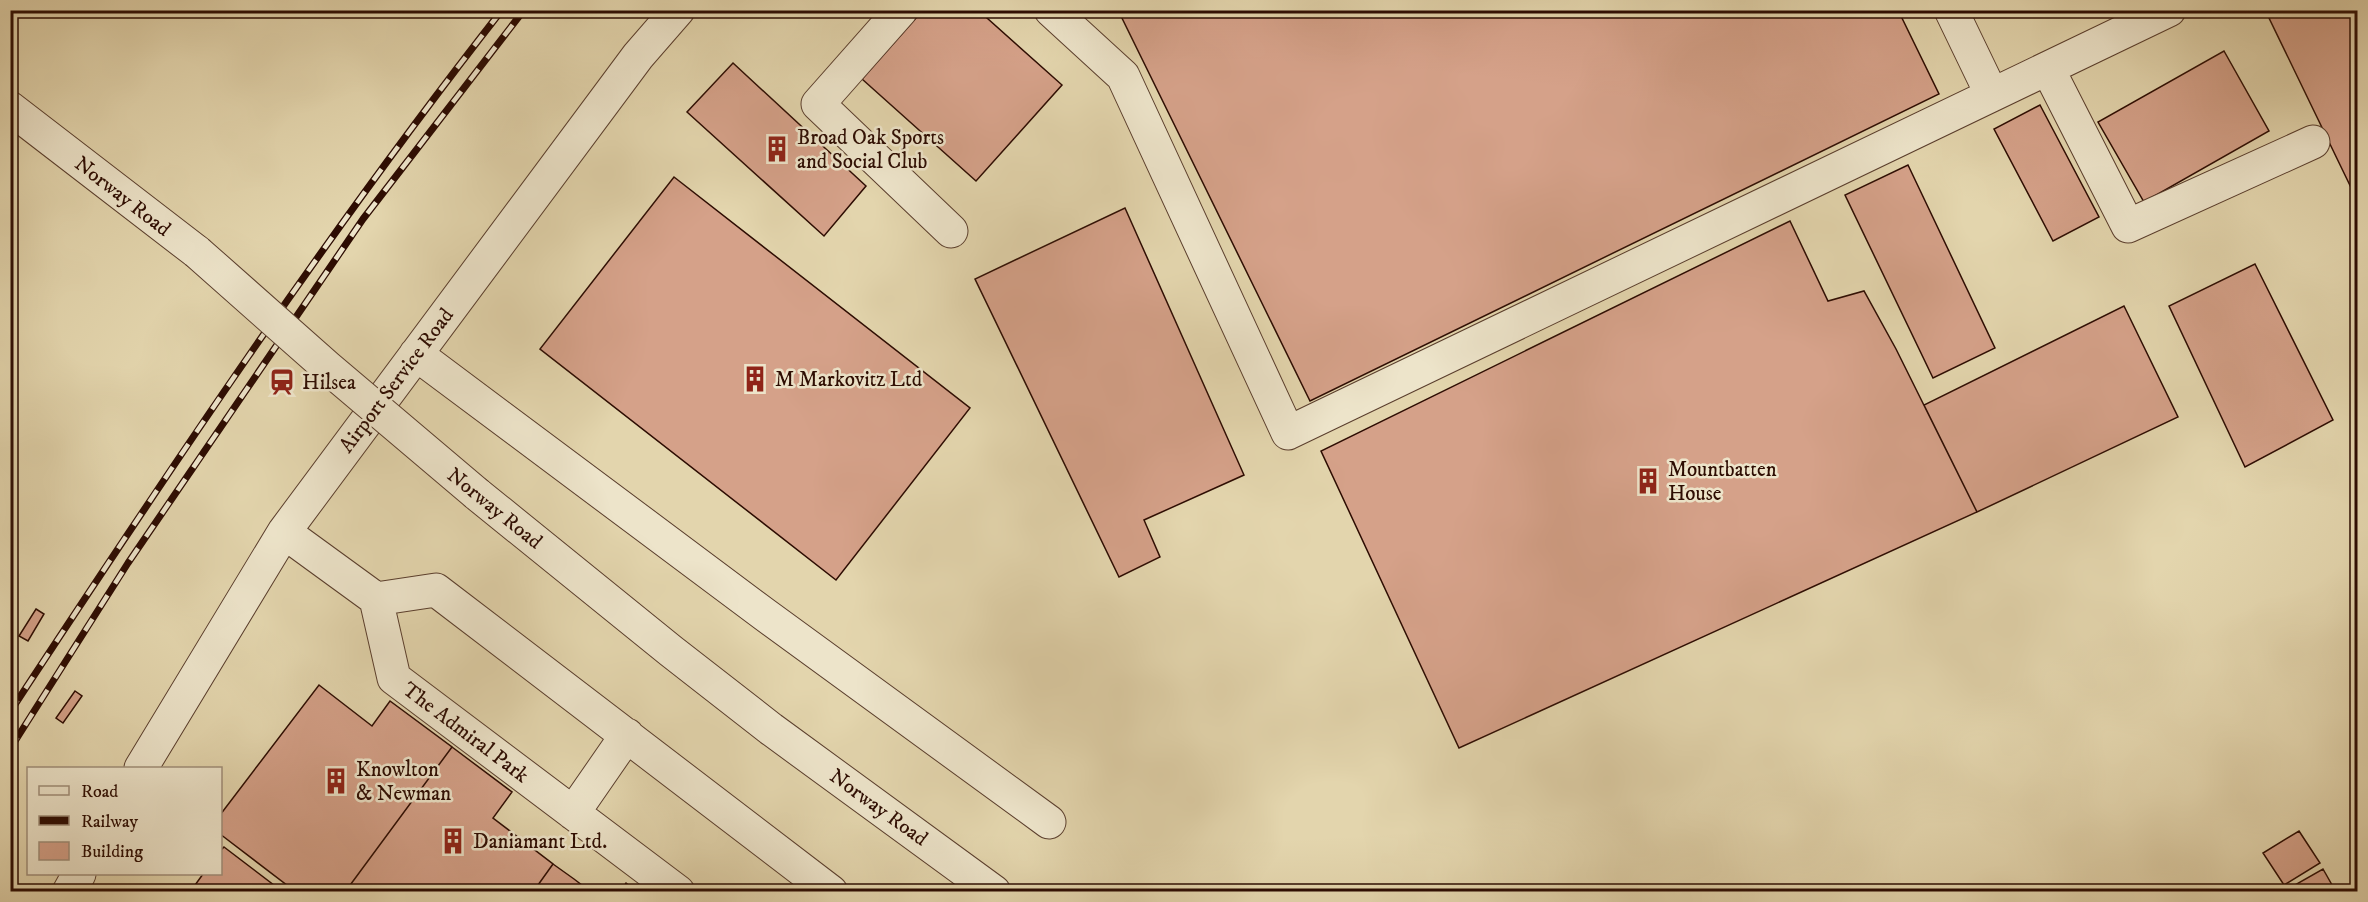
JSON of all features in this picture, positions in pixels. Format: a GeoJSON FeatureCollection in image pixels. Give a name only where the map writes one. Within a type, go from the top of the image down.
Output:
{"type":"FeatureCollection","features":[{"type":"Feature","properties":{"kind":"street","name":"Airport Service Road"},"geometry":{"type":"LineString","coordinates":[[142,767],[284,532],[638,56],[678,10]]}},
{"type":"Feature","properties":{"kind":"street"},"geometry":{"type":"LineString","coordinates":[[901,10],[818,104],[951,231]]}},
{"type":"Feature","properties":{"kind":"street"},"geometry":{"type":"LineString","coordinates":[[1051,10],[1123,76],[1288,433],[2169,10]]}},
{"type":"Feature","properties":{"kind":"street"},"geometry":{"type":"LineString","coordinates":[[1950,10],[1992,95]]}},
{"type":"Feature","properties":{"kind":"street"},"geometry":{"type":"LineString","coordinates":[[2048,69],[2128,226],[2313,142]]}},
{"type":"Feature","properties":{"kind":"street","name":"Norway Road"},"geometry":{"type":"LineString","coordinates":[[10,108],[197,252],[327,367],[477,494],[671,651],[771,729],[994,891]]}},
{"type":"Feature","properties":{"kind":"street"},"geometry":{"type":"LineString","coordinates":[[416,354],[764,614],[1048,822]]}},
{"type":"Feature","properties":{"kind":"street"},"geometry":{"type":"LineString","coordinates":[[284,532],[376,599],[436,590],[831,891]]}},
{"type":"Feature","properties":{"kind":"street","name":"The Admiral Park"},"geometry":{"type":"LineString","coordinates":[[376,599],[394,678],[678,891]]}},
{"type":"Feature","properties":{"kind":"street"},"geometry":{"type":"LineString","coordinates":[[573,813],[627,735]]}},
{"type":"Feature","properties":{"kind":"street"},"geometry":{"type":"LineString","coordinates":[[69,891],[78,875]]}},
{"type":"Feature","properties":{"kind":"building"},"geometry":{"type":"Polygon","coordinates":[[[923,10],[978,10],[1062,85],[976,181],[862,79],[923,10]]]}},
{"type":"Feature","properties":{"kind":"building"},"geometry":{"type":"Polygon","coordinates":[[[1118,10],[1898,10],[1939,94],[1310,401],[1118,10]]]}},
{"type":"Feature","properties":{"kind":"building"},"geometry":{"type":"Polygon","coordinates":[[[2284,10],[2358,10],[2358,202],[2269,18],[2284,10]]]}},
{"type":"Feature","properties":{"kind":"building"},"geometry":{"type":"Polygon","coordinates":[[[2224,51],[2269,131],[2144,202],[2098,122],[2224,51]]]}},
{"type":"Feature","properties":{"kind":"building","name":"Broad Oak Sports and Social Club"},"geometry":{"type":"Polygon","coordinates":[[[733,63],[866,186],[824,236],[687,112],[733,63]]]}},
{"type":"Feature","properties":{"kind":"building"},"geometry":{"type":"Polygon","coordinates":[[[2040,105],[2099,217],[2053,241],[1994,129],[2040,105]]]}},
{"type":"Feature","properties":{"kind":"building"},"geometry":{"type":"Polygon","coordinates":[[[1908,165],[1995,348],[1933,378],[1845,195],[1908,165]]]}},
{"type":"Feature","properties":{"kind":"building","name":"M Markovitz Ltd"},"geometry":{"type":"Polygon","coordinates":[[[674,177],[970,408],[836,580],[540,349],[674,177]]]}},
{"type":"Feature","properties":{"kind":"building"},"geometry":{"type":"Polygon","coordinates":[[[1125,208],[1244,475],[1144,520],[1160,557],[1119,577],[975,279],[1125,208]]]}},
{"type":"Feature","properties":{"kind":"building","name":"Mountbatten House"},"geometry":{"type":"Polygon","coordinates":[[[1790,221],[1828,301],[1864,291],[1896,349],[1977,512],[1459,748],[1321,451],[1790,221]]]}},
{"type":"Feature","properties":{"kind":"building"},"geometry":{"type":"Polygon","coordinates":[[[2255,264],[2333,420],[2245,467],[2169,306],[2255,264]]]}},
{"type":"Feature","properties":{"kind":"building"},"geometry":{"type":"Polygon","coordinates":[[[2124,306],[2178,417],[1977,512],[1924,405],[2124,306]]]}},
{"type":"Feature","properties":{"kind":"building"},"geometry":{"type":"Polygon","coordinates":[[[36,609],[44,614],[28,641],[19,636],[36,609]]]}},
{"type":"Feature","properties":{"kind":"building","name":"Knowlton & Newman"},"geometry":{"type":"Polygon","coordinates":[[[319,685],[372,726],[390,701],[452,747],[345,892],[296,892],[222,836],[222,812],[319,685]]]}},
{"type":"Feature","properties":{"kind":"building"},"geometry":{"type":"Polygon","coordinates":[[[75,691],[82,696],[63,723],[56,718],[75,691]]]}},
{"type":"Feature","properties":{"kind":"building","name":"Daniamant Ltd."},"geometry":{"type":"Polygon","coordinates":[[[452,747],[512,792],[493,818],[553,864],[533,892],[345,892],[452,747]]]}},
{"type":"Feature","properties":{"kind":"building"},"geometry":{"type":"Polygon","coordinates":[[[2299,831],[2320,863],[2284,885],[2263,853],[2299,831]]]}},
{"type":"Feature","properties":{"kind":"building"},"geometry":{"type":"Polygon","coordinates":[[[224,847],[283,892],[190,892],[202,875],[222,875],[222,849],[224,847]]]}},
{"type":"Feature","properties":{"kind":"building"},"geometry":{"type":"Polygon","coordinates":[[[553,864],[574,879],[591,892],[533,892],[553,864]]]}},
{"type":"Feature","properties":{"kind":"building"},"geometry":{"type":"Polygon","coordinates":[[[2323,869],[2336,892],[2286,892],[2286,890],[2323,869]]]}},
{"type":"Feature","properties":{"kind":"building"},"geometry":{"type":"Polygon","coordinates":[[[626,883],[637,892],[620,892],[626,883]]]}},
{"type":"Feature","properties":{"kind":"railway"},"geometry":{"type":"LineString","coordinates":[[10,712],[188,444],[310,268],[436,95],[502,10]]}},
{"type":"Feature","properties":{"kind":"railway"},"geometry":{"type":"LineString","coordinates":[[10,749],[128,563],[363,219],[524,10]]}},
{"type":"Feature","properties":{"kind":"place","name":"Broad Oak Sports and Social Club"},"geometry":{"type":"Point","coordinates":[777,149]}},
{"type":"Feature","properties":{"kind":"place","name":"M Markovitz Ltd"},"geometry":{"type":"Point","coordinates":[755,379]}},
{"type":"Feature","properties":{"kind":"place","name":"Hilsea"},"geometry":{"type":"Point","coordinates":[282,382]}},
{"type":"Feature","properties":{"kind":"place","name":"Mountbatten House"},"geometry":{"type":"Point","coordinates":[1648,481]}},
{"type":"Feature","properties":{"kind":"place","name":"Knowlton & Newman"},"geometry":{"type":"Point","coordinates":[336,781]}},
{"type":"Feature","properties":{"kind":"place","name":"Daniamant Ltd."},"geometry":{"type":"Point","coordinates":[453,841]}}]}
